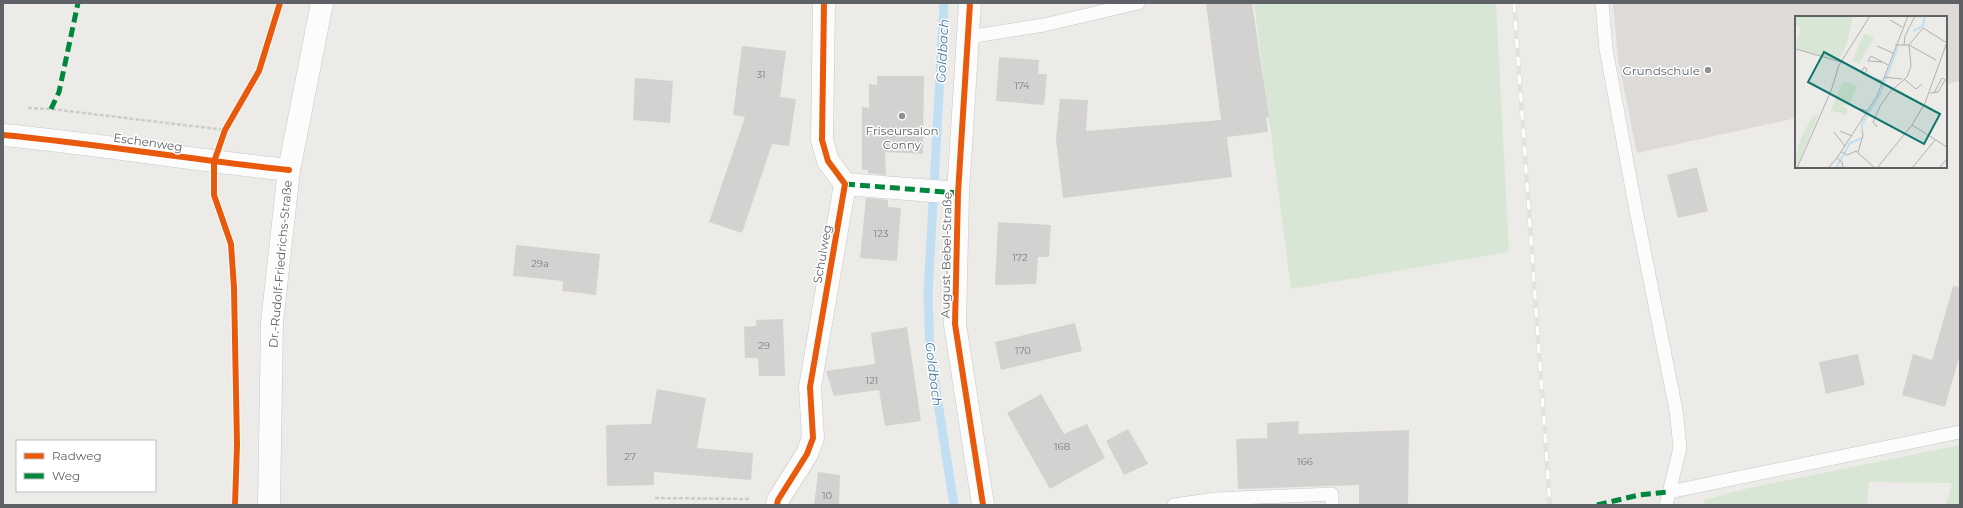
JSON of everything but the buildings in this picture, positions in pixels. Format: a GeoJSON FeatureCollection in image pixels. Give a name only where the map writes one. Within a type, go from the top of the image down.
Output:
{"type":"FeatureCollection","features":[{"type":"Feature","properties":{"kind":"street","name":"Dr.-Rudolf-Friedrichs-Straße"},"geometry":{"type":"LineString","coordinates":[[269,505],[272,324],[289,170],[322,3]]}},
{"type":"Feature","properties":{"kind":"street"},"geometry":{"type":"LineString","coordinates":[[824,3],[822,140],[828,161],[845,184],[923,189],[958,193]]}},
{"type":"Feature","properties":{"kind":"street","name":"August-Bebel-Straße"},"geometry":{"type":"LineString","coordinates":[[970,3],[958,193],[955,324],[983,505]]}},
{"type":"Feature","properties":{"kind":"street","name":"Eschenweg"},"geometry":{"type":"LineString","coordinates":[[3,135],[64,141],[214,162],[289,170]]}},
{"type":"Feature","properties":{"kind":"street","name":"Schulweg"},"geometry":{"type":"LineString","coordinates":[[778,502],[807,454],[813,438],[810,388],[845,184]]}},
{"type":"Feature","properties":{"kind":"lane"},"geometry":{"type":"LineString","coordinates":[[968,37],[1044,25],[1138,3]]}},
{"type":"Feature","properties":{"kind":"lane"},"geometry":{"type":"LineString","coordinates":[[1602,3],[1609,64],[1676,410],[1680,448],[1666,505]]}},
{"type":"Feature","properties":{"kind":"lane"},"geometry":{"type":"LineString","coordinates":[[1669,492],[1960,432]]}},
{"type":"Feature","properties":{"kind":"lane"},"geometry":{"type":"LineString","coordinates":[[1174,505],[1216,499],[1273,501],[1332,494],[1332,505]]}},
{"type":"Feature","properties":{"kind":"path"},"geometry":{"type":"LineString","coordinates":[[24,108],[51,109],[224,130]]}},
{"type":"Feature","properties":{"kind":"path"},"geometry":{"type":"LineString","coordinates":[[655,498],[778,502]]}},
{"type":"Feature","properties":{"kind":"shaded area","name":"Grundschule"},"geometry":{"type":"Polygon","coordinates":[[[1613,3],[1960,3],[1960,81],[1947,84],[1947,16],[1795,16],[1795,118],[1637,153],[1618,59],[1613,3]]]}},
{"type":"Feature","properties":{"kind":"green space"},"geometry":{"type":"Polygon","coordinates":[[[1254,3],[1496,3],[1509,252],[1291,289],[1254,3]]]}},
{"type":"Feature","properties":{"kind":"green space"},"geometry":{"type":"Polygon","coordinates":[[[1960,445],[1960,505],[1946,505],[1952,483],[1869,482],[1867,505],[1704,505],[1704,500],[1745,489],[1960,445]]]}},
{"type":"Feature","properties":{"kind":"waterway","name":"Goldbach"},"geometry":{"type":"LineString","coordinates":[[944,3],[928,294],[930,352],[954,505]]}},
{"type":"Feature","properties":{"kind":"railway"},"geometry":{"type":"LineString","coordinates":[[1514,3],[1550,505]]}},
{"type":"Feature","properties":{"kind":"marked path"},"geometry":{"type":"LineString","coordinates":[[51,109],[59,92],[78,3]]}},
{"type":"Feature","properties":{"kind":"marked path"},"geometry":{"type":"LineString","coordinates":[[845,184],[958,193]]}},
{"type":"Feature","properties":{"kind":"marked path"},"geometry":{"type":"LineString","coordinates":[[1597,505],[1639,495],[1669,492]]}},
{"type":"Feature","properties":{"kind":"cycle path"},"geometry":{"type":"LineString","coordinates":[[235,505],[237,444],[234,288],[231,244],[214,195],[214,162],[225,130],[259,71],[280,3]]}},
{"type":"Feature","properties":{"kind":"cycle path"},"geometry":{"type":"LineString","coordinates":[[777,505],[778,500],[807,454],[813,438],[810,387],[845,184],[828,161],[822,140],[824,3]]}},
{"type":"Feature","properties":{"kind":"cycle path"},"geometry":{"type":"LineString","coordinates":[[970,3],[958,193],[955,324],[983,505]]}},
{"type":"Feature","properties":{"kind":"cycle path"},"geometry":{"type":"LineString","coordinates":[[3,135],[289,170]]}},
{"type":"Feature","properties":{"kind":"place","name":"Grundschule"},"geometry":{"type":"Point","coordinates":[1708,70]}},
{"type":"Feature","properties":{"kind":"place","name":"Friseursalon Conny"},"geometry":{"type":"Point","coordinates":[902,116]}}]}
